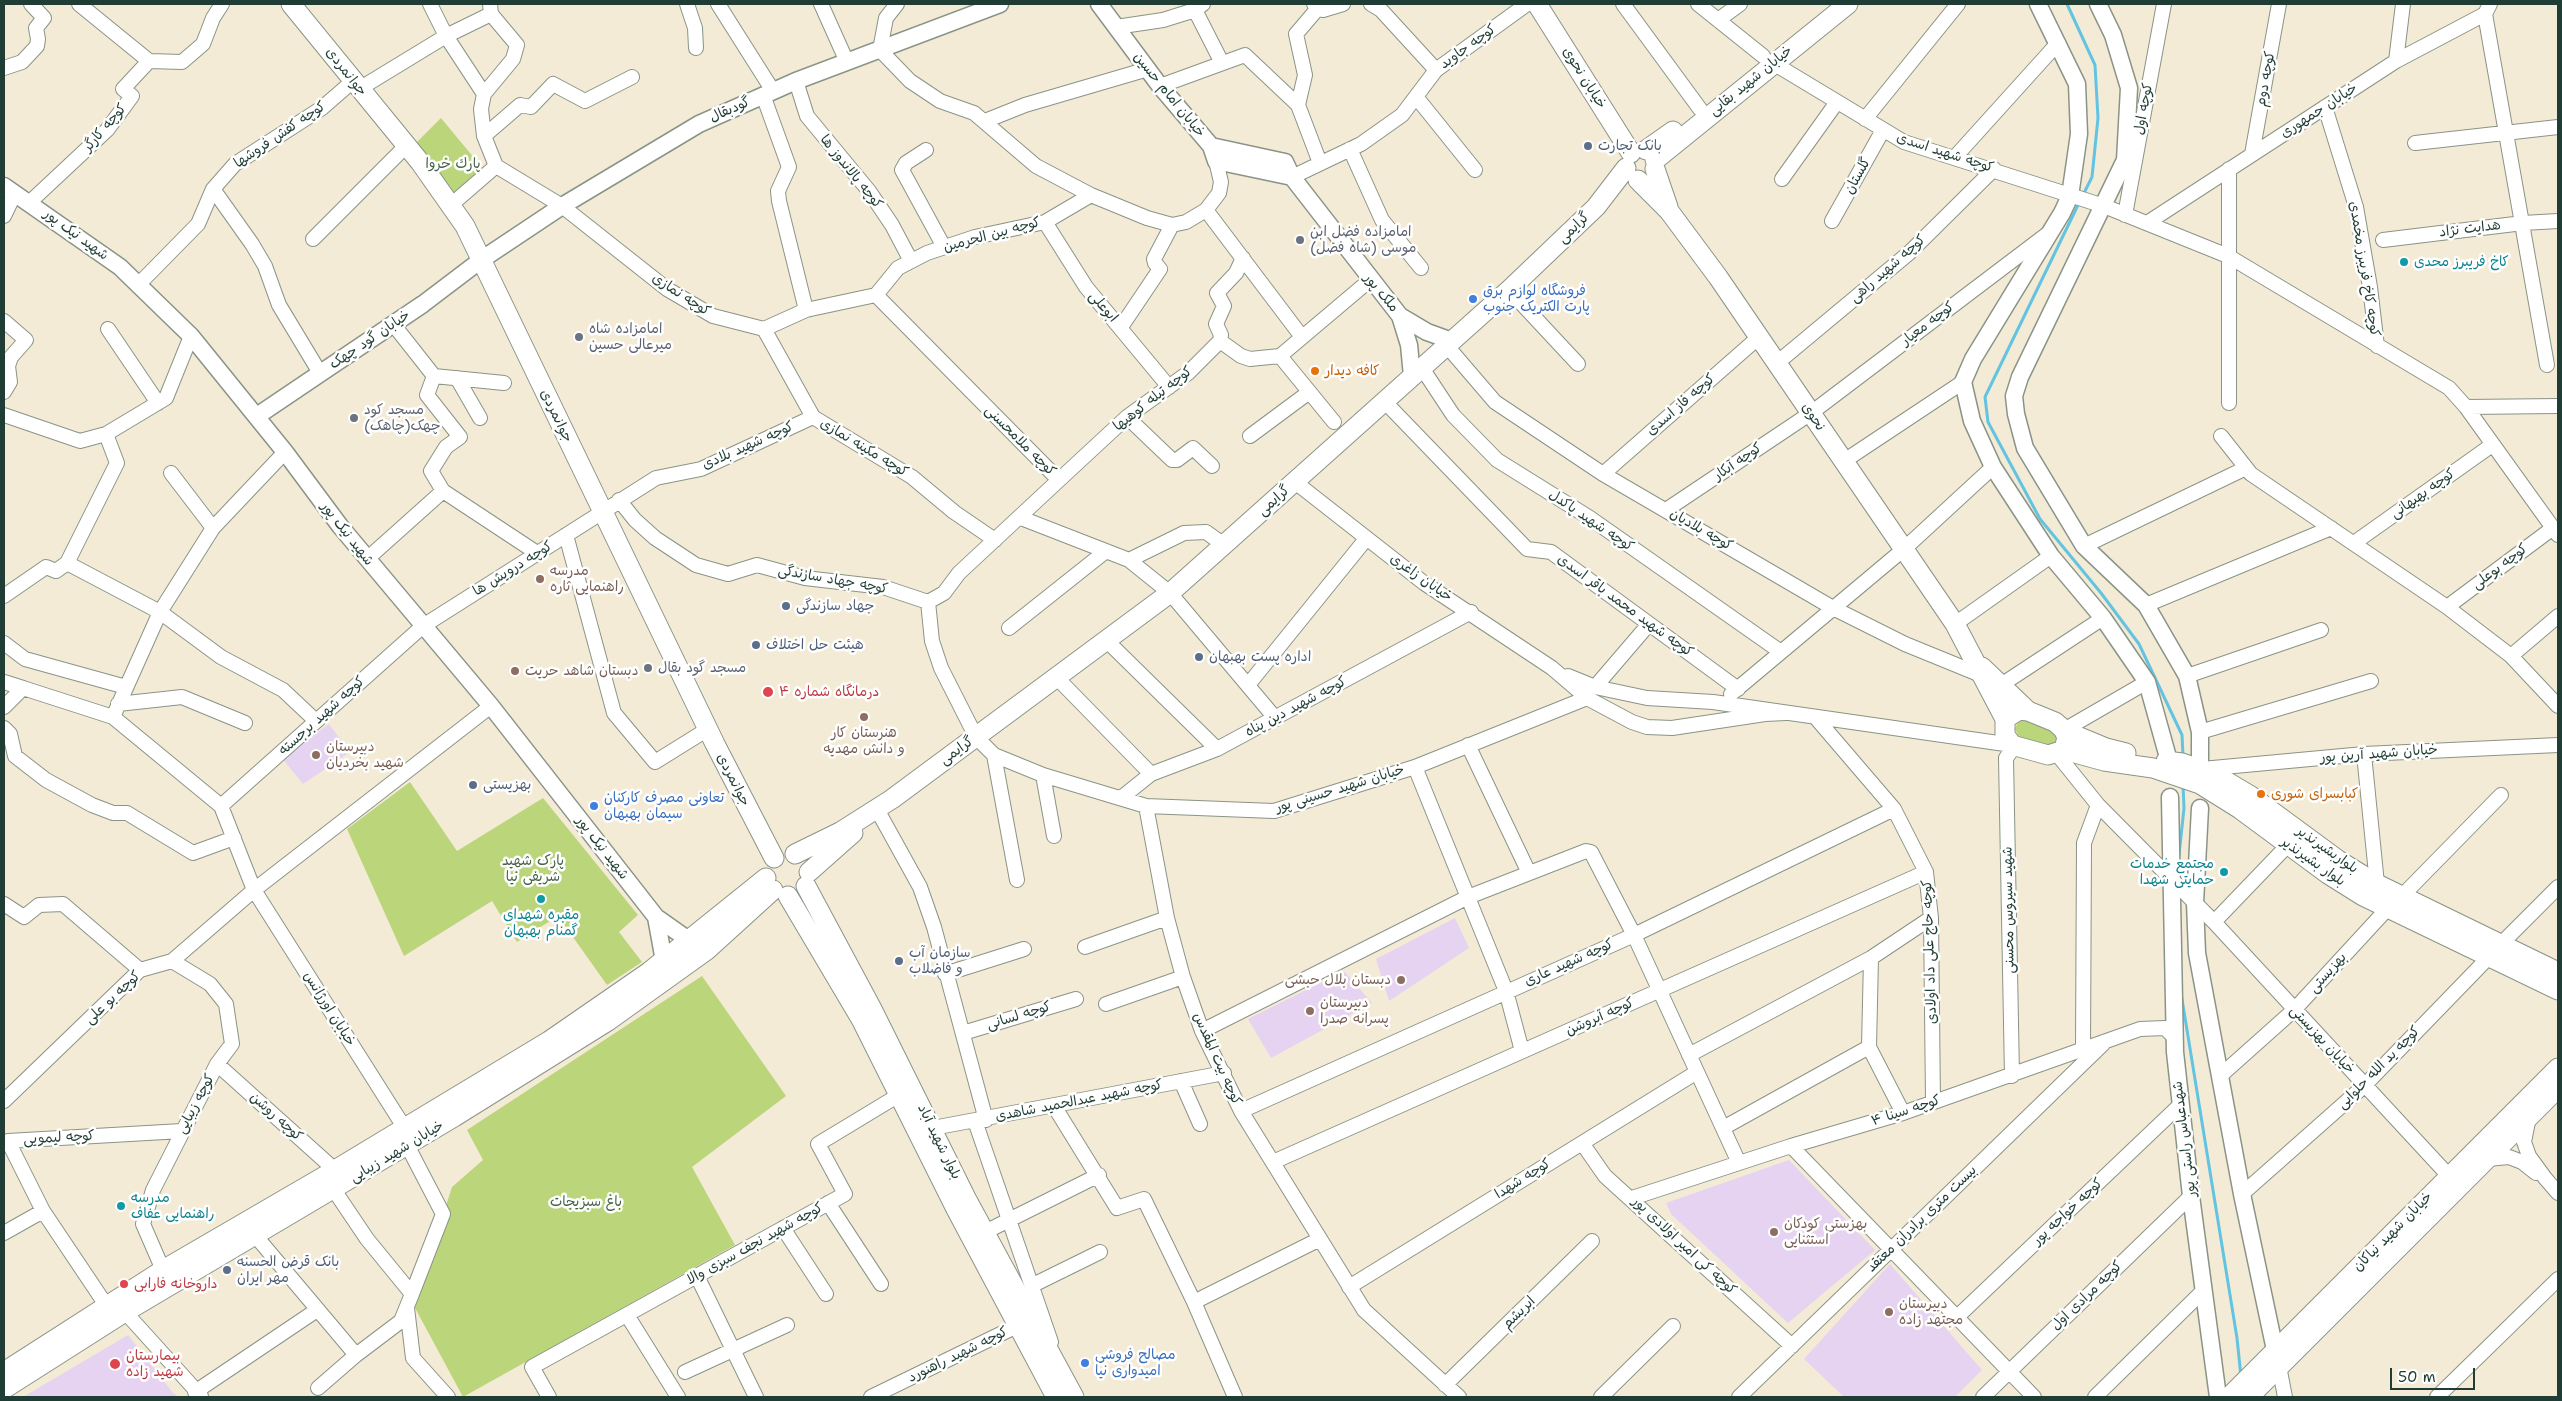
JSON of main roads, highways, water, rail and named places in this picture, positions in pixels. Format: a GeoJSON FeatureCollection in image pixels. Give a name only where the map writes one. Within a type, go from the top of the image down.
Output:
{"type":"FeatureCollection","features":[{"type":"Feature","properties":{"kind":"main road","name":"جوانمردی"},"geometry":{"type":"LineString","coordinates":[[291,4],[406,146],[451,205],[464,226],[708,729],[774,858]]}},
{"type":"Feature","properties":{"kind":"main road","name":"خیابان نحوی"},"geometry":{"type":"LineString","coordinates":[[1537,4],[1641,165]]}},
{"type":"Feature","properties":{"kind":"main road","name":"خیابان شهید بقایی"},"geometry":{"type":"LineString","coordinates":[[1641,165],[1768,59],[1828,4]]}},
{"type":"Feature","properties":{"kind":"main road","name":"خیابان شهید بقایی"},"geometry":{"type":"LineString","coordinates":[[1641,165],[1700,109],[1848,4]]}},
{"type":"Feature","properties":{"kind":"main road","name":"گرایمی"},"geometry":{"type":"LineString","coordinates":[[892,799],[1170,593],[1509,290],[1641,165]]}},
{"type":"Feature","properties":{"kind":"main road","name":"نحوی"},"geometry":{"type":"LineString","coordinates":[[1641,165],[1669,211],[1759,337],[1955,624],[1979,669],[2004,723]]}},
{"type":"Feature","properties":{"kind":"main road"},"geometry":{"type":"LineString","coordinates":[[1979,669],[2001,685],[2028,711],[2055,722],[2062,741],[2048,755],[2013,746],[2005,735],[2004,723],[2012,712],[2028,711]]}},
{"type":"Feature","properties":{"kind":"main road","name":"بلوار بشیرنذیر"},"geometry":{"type":"LineString","coordinates":[[2062,741],[2200,784],[2240,809],[2328,874],[2395,902],[2495,950],[2558,990]]}},
{"type":"Feature","properties":{"kind":"main road","name":"بلواربشیرنذیر"},"geometry":{"type":"LineString","coordinates":[[2088,749],[2106,748],[2169,761],[2214,774],[2251,796],[2338,860],[2377,884],[2395,902]]}},
{"type":"Feature","properties":{"kind":"main road"},"geometry":{"type":"LineString","coordinates":[[795,854],[840,832],[892,799]]}},
{"type":"Feature","properties":{"kind":"main road"},"geometry":{"type":"LineString","coordinates":[[781,894],[794,894],[892,799]]}},
{"type":"Feature","properties":{"kind":"main road"},"geometry":{"type":"LineString","coordinates":[[781,894],[768,866],[774,858],[784,853],[795,854],[803,859],[808,879]]}},
{"type":"Feature","properties":{"kind":"main road","name":"بلوار شهید آباد"},"geometry":{"type":"LineString","coordinates":[[808,879],[815,902],[985,1232],[1074,1397]]}},
{"type":"Feature","properties":{"kind":"main road"},"geometry":{"type":"LineString","coordinates":[[781,894],[815,902]]}},
{"type":"Feature","properties":{"kind":"main road","name":"بلوار شهید آباد"},"geometry":{"type":"LineString","coordinates":[[781,894],[862,1021],[1017,1326],[1056,1397]]}},
{"type":"Feature","properties":{"kind":"main road","name":"خیابان شهید زیبایی"},"geometry":{"type":"LineString","coordinates":[[478,1093],[690,941],[781,894]]}},
{"type":"Feature","properties":{"kind":"main road","name":"خیابان شهید زیبایی"},"geometry":{"type":"LineString","coordinates":[[4,1372],[163,1270],[335,1170],[406,1136],[478,1093],[608,1021],[666,981],[781,894]]}},
{"type":"Feature","properties":{"kind":"main road"},"geometry":{"type":"LineString","coordinates":[[2495,950],[2558,972]]}},
{"type":"Feature","properties":{"kind":"main road","name":"خیابان شهید نیاکان"},"geometry":{"type":"LineString","coordinates":[[2409,1226],[2449,1176],[2558,1068]]}},
{"type":"Feature","properties":{"kind":"main road","name":"خیابان شهید نیاکان"},"geometry":{"type":"LineString","coordinates":[[2229,1397],[2277,1359],[2409,1226],[2487,1159],[2558,1088]]}},
{"type":"Feature","properties":{"kind":"main road","name":"خیابان شهید زیبایی"},"geometry":{"type":"LineString","coordinates":[[4,1389],[125,1312],[254,1234],[334,1190],[406,1136]]}},
{"type":"Feature","properties":{"kind":"main road","name":"خیابان شهید نیاکان"},"geometry":{"type":"LineString","coordinates":[[2249,1397],[2277,1359]]}},
{"type":"Feature","properties":{"kind":"waterway"},"geometry":{"type":"LineString","coordinates":[[2067,4],[2095,65],[2098,118],[2092,177],[2083,195]]}},
{"type":"Feature","properties":{"kind":"waterway"},"geometry":{"type":"LineString","coordinates":[[2079,203],[1985,397],[1988,422],[2040,519],[2101,593],[2139,644],[2182,735],[2183,756]]}},
{"type":"Feature","properties":{"kind":"waterway"},"geometry":{"type":"LineString","coordinates":[[2179,855],[2184,808],[2183,785]]}},
{"type":"Feature","properties":{"kind":"waterway"},"geometry":{"type":"LineString","coordinates":[[2181,993],[2237,1338],[2241,1377]]}},
{"type":"Feature","properties":{"kind":"place","name":"بانک تجارت"},"geometry":{"type":"Point","coordinates":[1588,146]}},
{"type":"Feature","properties":{"kind":"place","name":"امامزاده فضل ابن موسی (شاه فضل)"},"geometry":{"type":"Point","coordinates":[1300,240]}},
{"type":"Feature","properties":{"kind":"place","name":"کاخ فریبرز محدی"},"geometry":{"type":"Point","coordinates":[2404,262]}},
{"type":"Feature","properties":{"kind":"place","name":"فروشگاه لوازم برق پارت الکتریک جنوب"},"geometry":{"type":"Point","coordinates":[1473,299]}},
{"type":"Feature","properties":{"kind":"place","name":"امامزاده شاه میرعالی حسین"},"geometry":{"type":"Point","coordinates":[579,337]}},
{"type":"Feature","properties":{"kind":"place","name":"کافه دیدار"},"geometry":{"type":"Point","coordinates":[1315,371]}},
{"type":"Feature","properties":{"kind":"place","name":"مسجد کود چهک(چاهک)"},"geometry":{"type":"Point","coordinates":[354,418]}},
{"type":"Feature","properties":{"kind":"place","name":"مدرسه راهنمایی ثاره"},"geometry":{"type":"Point","coordinates":[540,579]}},
{"type":"Feature","properties":{"kind":"place","name":"جهاد سازندگی"},"geometry":{"type":"Point","coordinates":[786,606]}},
{"type":"Feature","properties":{"kind":"place","name":"هیئت حل اختلاف"},"geometry":{"type":"Point","coordinates":[756,645]}},
{"type":"Feature","properties":{"kind":"place","name":"اداره پست بهبهان"},"geometry":{"type":"Point","coordinates":[1199,657]}},
{"type":"Feature","properties":{"kind":"place","name":"مسجد گود بقال"},"geometry":{"type":"Point","coordinates":[648,668]}},
{"type":"Feature","properties":{"kind":"place","name":"دبستان شاهد حریت"},"geometry":{"type":"Point","coordinates":[515,671]}},
{"type":"Feature","properties":{"kind":"place","name":"درمانگاه شماره ۴"},"geometry":{"type":"Point","coordinates":[768,692]}},
{"type":"Feature","properties":{"kind":"place","name":"هنرستان کار و دانش مهدیه"},"geometry":{"type":"Point","coordinates":[864,717]}},
{"type":"Feature","properties":{"kind":"place","name":"دبیرستان شهید بخردیان"},"geometry":{"type":"Point","coordinates":[316,755]}},
{"type":"Feature","properties":{"kind":"place","name":"بهزیستی"},"geometry":{"type":"Point","coordinates":[473,785]}},
{"type":"Feature","properties":{"kind":"place","name":"کبابسرای شوری"},"geometry":{"type":"Point","coordinates":[2261,794]}},
{"type":"Feature","properties":{"kind":"place","name":"تعاونی مصرف کارکنان سیمان بهبهان"},"geometry":{"type":"Point","coordinates":[594,806]}},
{"type":"Feature","properties":{"kind":"place","name":"مجتمع خدمات حمایتی شهدا"},"geometry":{"type":"Point","coordinates":[2224,872]}},
{"type":"Feature","properties":{"kind":"place","name":"مقبره شهدای گمنام بهبهان"},"geometry":{"type":"Point","coordinates":[541,899]}},
{"type":"Feature","properties":{"kind":"place","name":"سازمان آب و فاضلاب"},"geometry":{"type":"Point","coordinates":[899,961]}},
{"type":"Feature","properties":{"kind":"place","name":"دبستان بلال حبشی"},"geometry":{"type":"Point","coordinates":[1401,980]}},
{"type":"Feature","properties":{"kind":"place","name":"دبیرستان پسرانه صدرا"},"geometry":{"type":"Point","coordinates":[1310,1011]}},
{"type":"Feature","properties":{"kind":"place","name":"مدرسه راهنمایی عفاف"},"geometry":{"type":"Point","coordinates":[121,1206]}},
{"type":"Feature","properties":{"kind":"place","name":"بهزستی کودکان استثنایی"},"geometry":{"type":"Point","coordinates":[1774,1232]}},
{"type":"Feature","properties":{"kind":"place","name":"بانک قرض الحسنه مهر ایران"},"geometry":{"type":"Point","coordinates":[227,1270]}},
{"type":"Feature","properties":{"kind":"place","name":"داروخانه فارابی"},"geometry":{"type":"Point","coordinates":[124,1284]}},
{"type":"Feature","properties":{"kind":"place","name":"دبیرستان مجتهد زاده"},"geometry":{"type":"Point","coordinates":[1889,1312]}},
{"type":"Feature","properties":{"kind":"place","name":"مصالح فروشی امیدواری نیا"},"geometry":{"type":"Point","coordinates":[1085,1363]}},
{"type":"Feature","properties":{"kind":"place","name":"بیمارستان شهید زاده"},"geometry":{"type":"Point","coordinates":[115,1364]}},
{"type":"Feature","properties":{"kind":"park label","name":"پارك خروا"},"geometry":{"type":"Point","coordinates":[453,164]}},
{"type":"Feature","properties":{"kind":"park label","name":"پارک شهید شریفی نیا"},"geometry":{"type":"Point","coordinates":[533,870]}},
{"type":"Feature","properties":{"kind":"park label","name":"باغ سبزیجات"},"geometry":{"type":"Point","coordinates":[586,1202]}}]}
